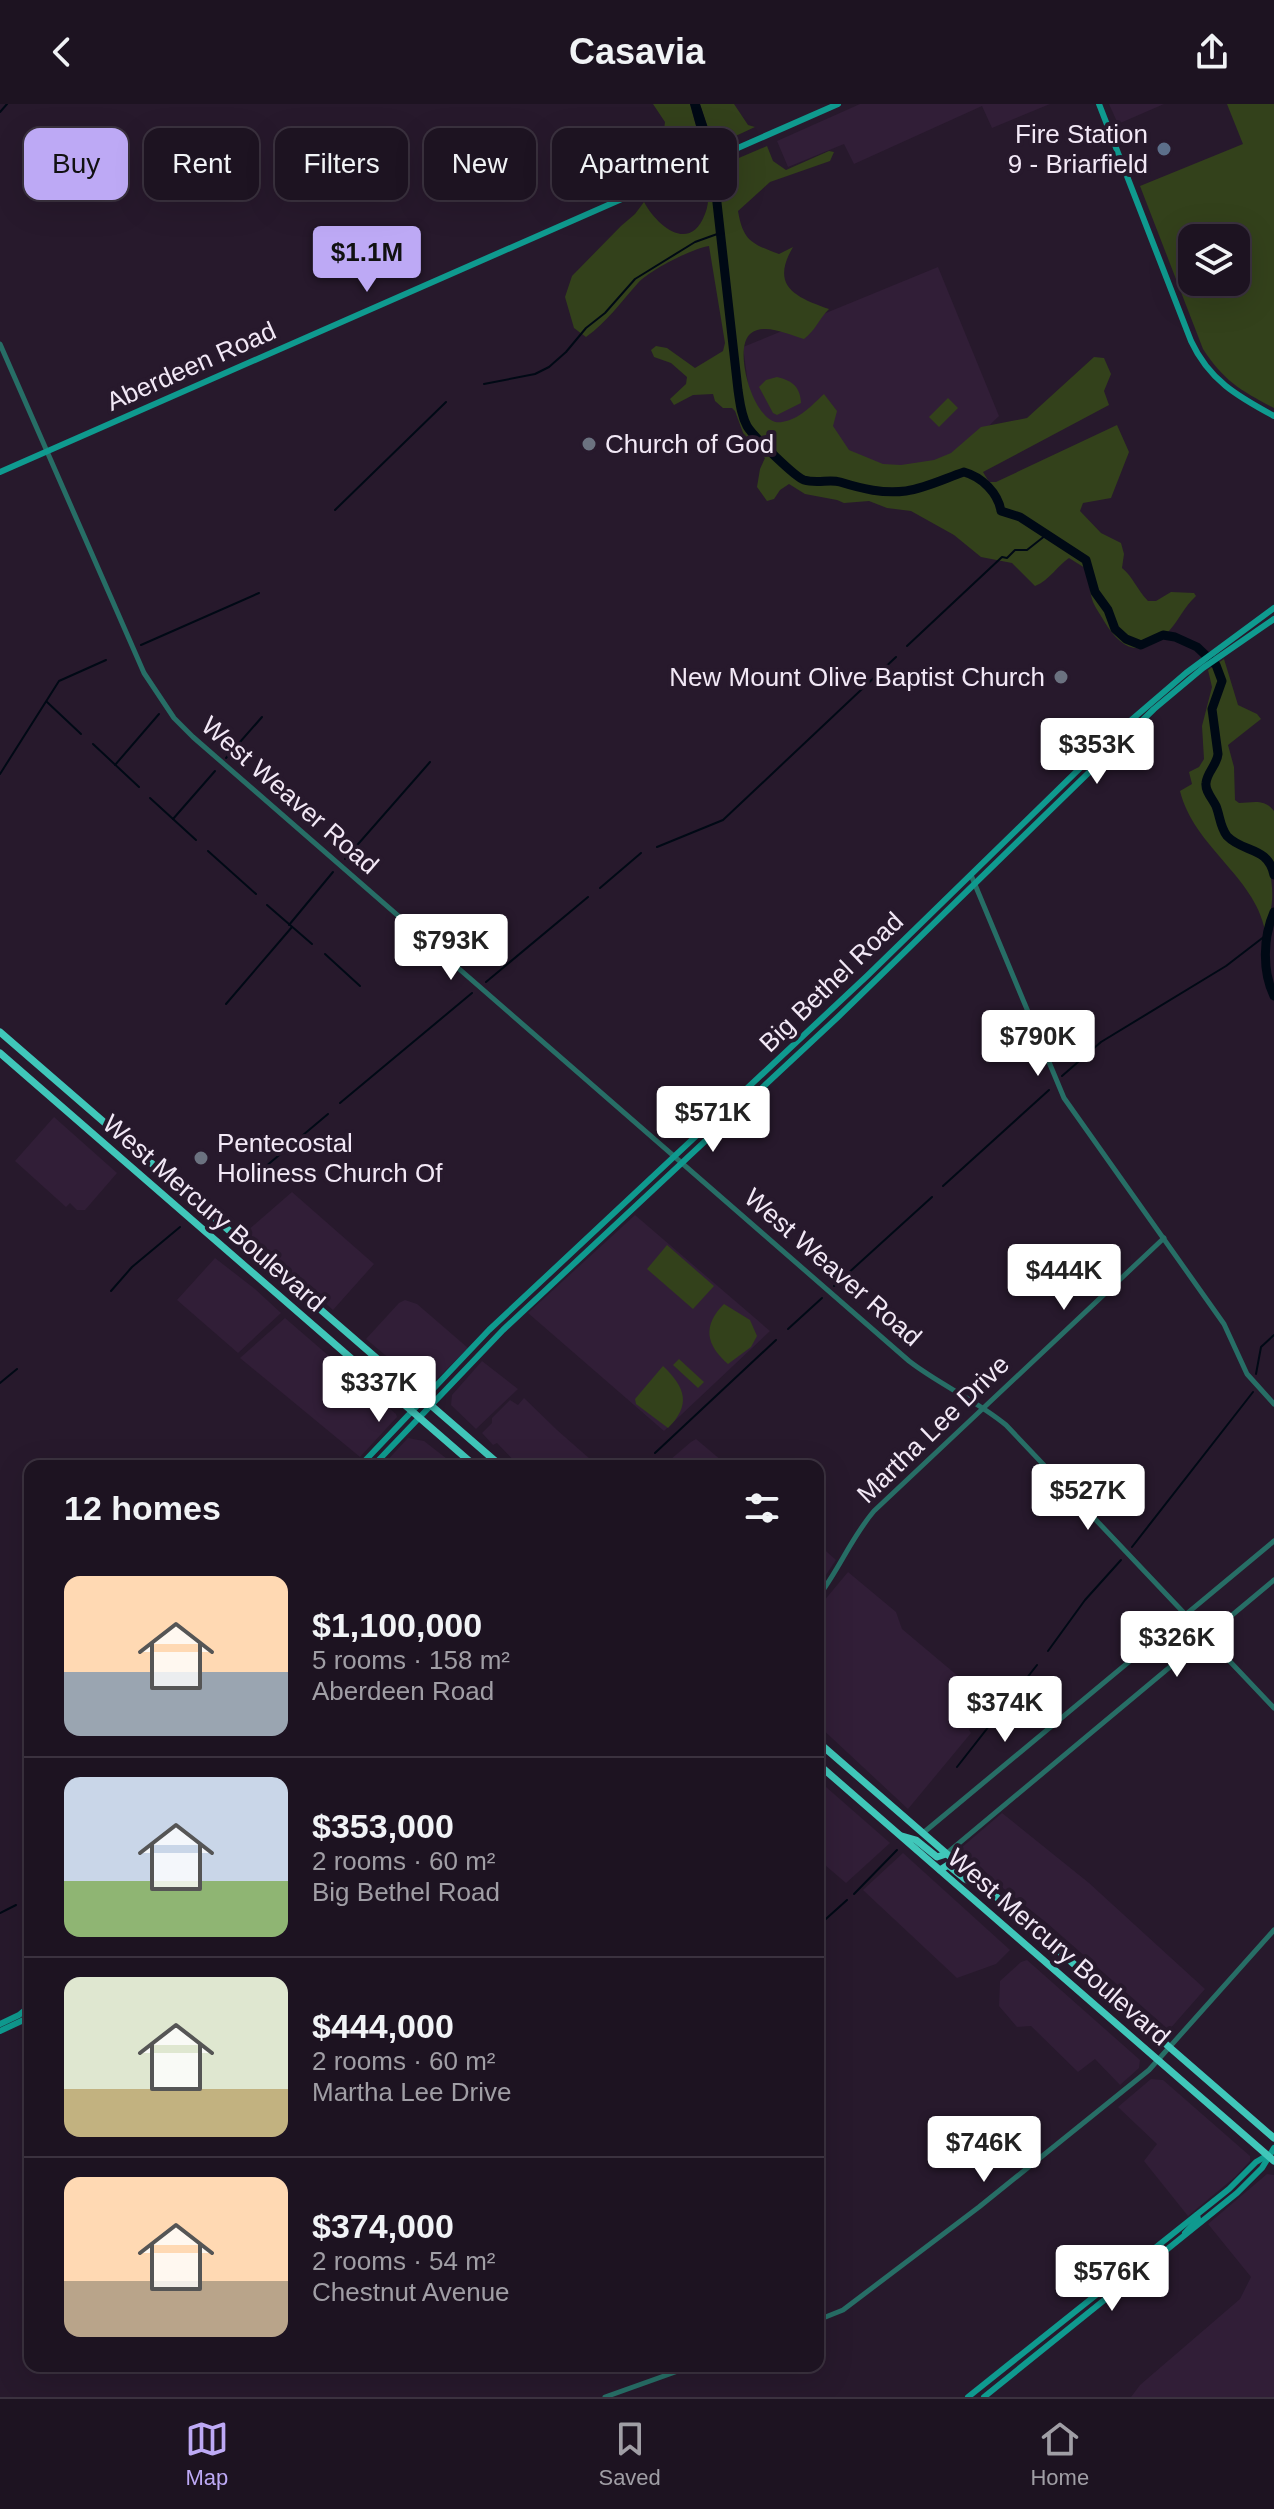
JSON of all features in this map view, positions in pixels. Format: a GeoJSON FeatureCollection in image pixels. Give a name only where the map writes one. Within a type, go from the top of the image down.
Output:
{"type":"FeatureCollection","features":[{"type":"Feature","properties":{"kind":"highway","name":"West Mercury Boulevard"},"geometry":{"type":"LineString","coordinates":[[0,1032],[494,1460]]}},
{"type":"Feature","properties":{"kind":"highway","name":"West Mercury Boulevard"},"geometry":{"type":"LineString","coordinates":[[0,1053],[468,1460]]}},
{"type":"Feature","properties":{"kind":"highway","name":"West Mercury Boulevard"},"geometry":{"type":"LineString","coordinates":[[824,1747],[1274,2138]]}},
{"type":"Feature","properties":{"kind":"highway","name":"West Mercury Boulevard"},"geometry":{"type":"LineString","coordinates":[[824,1769],[1271,2158]]}},
{"type":"Feature","properties":{"kind":"highway"},"geometry":{"type":"LineString","coordinates":[[900,1835],[916,1840],[937,1857],[946,1854]]}},
{"type":"Feature","properties":{"kind":"highway"},"geometry":{"type":"LineString","coordinates":[[940,1870],[948,1865],[965,1879],[987,1890]]}},
{"type":"Feature","properties":{"kind":"main road","name":"Aberdeen Road"},"geometry":{"type":"LineString","coordinates":[[0,472],[838,104]]}},
{"type":"Feature","properties":{"kind":"main road"},"geometry":{"type":"LineString","coordinates":[[1099,104],[1191,341],[1202,362],[1229,391],[1274,416]]}},
{"type":"Feature","properties":{"kind":"main road","name":"Big Bethel Road"},"geometry":{"type":"LineString","coordinates":[[366,1460],[489,1330],[675,1157],[1136,715],[1274,608]]}},
{"type":"Feature","properties":{"kind":"main road","name":"Big Bethel Road"},"geometry":{"type":"LineString","coordinates":[[1215,655],[1274,619]]}},
{"type":"Feature","properties":{"kind":"main road","name":"Big Bethel Road"},"geometry":{"type":"LineString","coordinates":[[379,1460],[503,1330],[839,1016],[1201,665]]}},
{"type":"Feature","properties":{"kind":"main road"},"geometry":{"type":"LineString","coordinates":[[0,2024],[24,2010]]}},
{"type":"Feature","properties":{"kind":"main road"},"geometry":{"type":"LineString","coordinates":[[0,2031],[24,2020]]}},
{"type":"Feature","properties":{"kind":"main road"},"geometry":{"type":"LineString","coordinates":[[984,2397],[1246,2185],[1271,2158],[1274,2148]]}},
{"type":"Feature","properties":{"kind":"main road"},"geometry":{"type":"LineString","coordinates":[[968,2397],[1271,2158]]}},
{"type":"Feature","properties":{"kind":"main road"},"geometry":{"type":"LineString","coordinates":[[1184,2237],[1198,2219],[1197,2214]]}},
{"type":"Feature","properties":{"kind":"street","name":"West Weaver Road"},"geometry":{"type":"LineString","coordinates":[[0,344],[144,673],[174,718],[909,1361],[938,1382],[984,1407],[1011,1430],[1274,1708]]}},
{"type":"Feature","properties":{"kind":"street"},"geometry":{"type":"LineString","coordinates":[[971,875],[1064,1098],[1228,1330],[1247,1374],[1274,1404]]}},
{"type":"Feature","properties":{"kind":"street","name":"Martha Lee Drive"},"geometry":{"type":"LineString","coordinates":[[824,1589],[838,1569],[855,1533],[874,1511],[1164,1238]]}},
{"type":"Feature","properties":{"kind":"street"},"geometry":{"type":"LineString","coordinates":[[923,1833],[1274,1541]]}},
{"type":"Feature","properties":{"kind":"street"},"geometry":{"type":"LineString","coordinates":[[946,1854],[1274,1580]]}},
{"type":"Feature","properties":{"kind":"street"},"geometry":{"type":"LineString","coordinates":[[824,2318],[843,2310],[979,2207],[1136,2081],[1159,2060],[1274,1930]]}},
{"type":"Feature","properties":{"kind":"street"},"geometry":{"type":"LineString","coordinates":[[605,2397],[675,2372]]}},
{"type":"Feature","properties":{"kind":"shaded area"},"geometry":{"type":"Polygon","coordinates":[[[690,104],[700,104],[708,128],[697,128],[690,104]]]}},
{"type":"Feature","properties":{"kind":"shaded area"},"geometry":{"type":"Polygon","coordinates":[[[860,104],[1050,104],[992,128],[982,106],[854,164],[844,144],[788,167],[777,141],[860,104]]]}},
{"type":"Feature","properties":{"kind":"shaded area"},"geometry":{"type":"Polygon","coordinates":[[[1109,104],[1164,104],[1118,124],[1109,104]]]}},
{"type":"Feature","properties":{"kind":"shaded area"},"geometry":{"type":"Polygon","coordinates":[[[938,267],[999,416],[961,453],[901,473],[753,420],[743,347],[938,267]]]}},
{"type":"Feature","properties":{"kind":"shaded area"},"geometry":{"type":"Polygon","coordinates":[[[54,1117],[117,1173],[85,1210],[77,1210],[70,1203],[66,1207],[15,1161],[54,1117]]]}},
{"type":"Feature","properties":{"kind":"shaded area"},"geometry":{"type":"Polygon","coordinates":[[[292,1192],[374,1264],[333,1310],[247,1234],[292,1192]]]}},
{"type":"Feature","properties":{"kind":"shaded area"},"geometry":{"type":"Polygon","coordinates":[[[635,1215],[770,1331],[664,1431],[528,1313],[635,1215]]]}},
{"type":"Feature","properties":{"kind":"shaded area"},"geometry":{"type":"Polygon","coordinates":[[[215,1258],[281,1313],[238,1353],[177,1300],[215,1258]]]}},
{"type":"Feature","properties":{"kind":"shaded area"},"geometry":{"type":"Polygon","coordinates":[[[405,1300],[417,1304],[468,1348],[430,1386],[421,1385],[366,1339],[405,1300]]]}},
{"type":"Feature","properties":{"kind":"shaded area"},"geometry":{"type":"Polygon","coordinates":[[[285,1318],[396,1414],[397,1417],[360,1457],[240,1358],[285,1318]]]}},
{"type":"Feature","properties":{"kind":"shaded area"},"geometry":{"type":"Polygon","coordinates":[[[482,1361],[518,1389],[476,1429],[451,1405],[452,1395],[482,1361]]]}},
{"type":"Feature","properties":{"kind":"shaded area"},"geometry":{"type":"Polygon","coordinates":[[[524,1398],[591,1460],[513,1460],[497,1443],[493,1445],[482,1433],[510,1400],[518,1405],[524,1398]]]}},
{"type":"Feature","properties":{"kind":"shaded area"},"geometry":{"type":"Polygon","coordinates":[[[408,1438],[424,1441],[448,1460],[388,1460],[408,1438]]]}},
{"type":"Feature","properties":{"kind":"shaded area"},"geometry":{"type":"Polygon","coordinates":[[[696,1439],[721,1460],[670,1460],[696,1439]]]}},
{"type":"Feature","properties":{"kind":"shaded area"},"geometry":{"type":"Polygon","coordinates":[[[824,1549],[836,1560],[824,1578],[824,1549]]]}},
{"type":"Feature","properties":{"kind":"shaded area"},"geometry":{"type":"Polygon","coordinates":[[[848,1572],[896,1612],[902,1629],[990,1703],[969,1730],[971,1733],[908,1809],[824,1731],[824,1601],[848,1572]]]}},
{"type":"Feature","properties":{"kind":"shaded area"},"geometry":{"type":"Polygon","coordinates":[[[824,1785],[890,1843],[846,1883],[824,1864],[824,1785]]]}},
{"type":"Feature","properties":{"kind":"shaded area"},"geometry":{"type":"Polygon","coordinates":[[[1002,1813],[1089,1883],[1205,1989],[1169,2030],[999,1885],[961,1848],[1002,1813]]]}},
{"type":"Feature","properties":{"kind":"shaded area"},"geometry":{"type":"Polygon","coordinates":[[[903,1853],[1010,1950],[996,1964],[957,1978],[863,1890],[903,1853]]]}},
{"type":"Feature","properties":{"kind":"shaded area"},"geometry":{"type":"Polygon","coordinates":[[[1027,1960],[1140,2060],[1139,2068],[1120,2085],[1095,2059],[1078,2072],[1031,2026],[1017,2027],[999,2006],[1000,1981],[1027,1960]]]}},
{"type":"Feature","properties":{"kind":"shaded area"},"geometry":{"type":"Polygon","coordinates":[[[1151,2079],[1163,2080],[1250,2156],[1250,2161],[1235,2177],[1188,2216],[1144,2161],[1157,2144],[1118,2107],[1151,2079]]]}},
{"type":"Feature","properties":{"kind":"shaded area"},"geometry":{"type":"Polygon","coordinates":[[[1267,2174],[1274,2175],[1274,2397],[1131,2397],[1140,2385],[1240,2299],[1251,2277],[1208,2224],[1267,2174]]]}},
{"type":"Feature","properties":{"kind":"green space"},"geometry":{"type":"Polygon","coordinates":[[[653,104],[690,104],[697,128],[664,128],[665,122],[653,104]]]}},
{"type":"Feature","properties":{"kind":"green space"},"geometry":{"type":"Polygon","coordinates":[[[700,104],[734,104],[748,125],[755,127],[737,135],[737,128],[708,128],[700,104]]]}},
{"type":"Feature","properties":{"kind":"green space"},"geometry":{"type":"Polygon","coordinates":[[[1227,104],[1274,104],[1274,408],[1234,384],[1218,369],[1203,349],[1183,296],[1250,296],[1250,224],[1178,224],[1178,284],[1140,186],[1243,144],[1227,104]]]}},
{"type":"Feature","properties":{"kind":"green space"},"geometry":{"type":"Polygon","coordinates":[[[767,146],[773,161],[786,170],[829,151],[834,152],[830,161],[770,182],[738,211],[746,235],[755,244],[779,254],[793,247],[784,271],[785,281],[806,300],[829,309],[804,339],[769,329],[750,334],[745,343],[745,370],[755,401],[763,413],[772,421],[782,422],[805,411],[824,394],[837,411],[833,426],[849,450],[883,464],[901,465],[934,460],[951,453],[981,427],[1027,418],[1094,357],[1104,358],[1111,374],[1104,391],[1109,405],[983,472],[989,482],[996,482],[1117,425],[1129,452],[1111,498],[1083,503],[1080,511],[1101,533],[1121,543],[1124,554],[1122,568],[1148,601],[1156,601],[1171,592],[1194,593],[1196,596],[1159,640],[1133,648],[1118,639],[1094,604],[1085,568],[1069,558],[1035,586],[1012,563],[981,557],[954,535],[911,511],[887,508],[869,501],[844,503],[805,494],[789,484],[774,499],[767,501],[757,487],[765,458],[745,438],[735,411],[723,408],[715,401],[713,394],[693,395],[674,405],[670,399],[686,384],[687,377],[671,363],[654,357],[651,350],[656,346],[667,348],[695,368],[723,351],[725,343],[709,246],[661,266],[644,278],[586,337],[574,328],[565,297],[572,276],[644,202],[665,227],[683,234],[699,226],[708,200],[737,200],[737,159],[767,146]]]}},
{"type":"Feature","properties":{"kind":"green space"},"geometry":{"type":"Polygon","coordinates":[[[777,377],[795,386],[801,403],[777,415],[759,387],[766,380],[777,377]]]}},
{"type":"Feature","properties":{"kind":"green space"},"geometry":{"type":"Polygon","coordinates":[[[948,398],[958,408],[939,427],[929,417],[948,398]]]}},
{"type":"Feature","properties":{"kind":"green space"},"geometry":{"type":"Polygon","coordinates":[[[1224,659],[1238,705],[1261,719],[1228,745],[1234,767],[1235,800],[1239,803],[1262,803],[1274,811],[1274,865],[1270,872],[1272,901],[1265,930],[1249,893],[1198,829],[1180,791],[1192,784],[1189,772],[1199,767],[1204,759],[1202,726],[1212,687],[1208,670],[1224,659]]]}},
{"type":"Feature","properties":{"kind":"green space"},"geometry":{"type":"Polygon","coordinates":[[[667,1245],[714,1286],[693,1309],[647,1269],[667,1245]]]}},
{"type":"Feature","properties":{"kind":"green space"},"geometry":{"type":"Polygon","coordinates":[[[724,1304],[750,1320],[757,1336],[751,1347],[728,1364],[715,1350],[710,1335],[712,1320],[724,1304]]]}},
{"type":"Feature","properties":{"kind":"green space"},"geometry":{"type":"Polygon","coordinates":[[[679,1359],[704,1382],[698,1388],[673,1365],[679,1359]]]}},
{"type":"Feature","properties":{"kind":"green space"},"geometry":{"type":"Polygon","coordinates":[[[663,1366],[677,1382],[683,1397],[680,1412],[668,1428],[636,1404],[635,1399],[663,1366]]]}},
{"type":"Feature","properties":{"kind":"waterway"},"geometry":{"type":"LineString","coordinates":[[0,112],[7,104]]}},
{"type":"Feature","properties":{"kind":"waterway"},"geometry":{"type":"LineString","coordinates":[[717,200],[739,400],[743,418],[751,431],[792,472],[809,481],[836,481],[898,492],[921,488],[964,472],[971,474],[993,492],[1001,511],[1020,517],[1086,560],[1095,592],[1108,610],[1115,629],[1126,639],[1141,645],[1163,635],[1197,647],[1216,665],[1222,681],[1212,709],[1218,754],[1207,779],[1207,789],[1227,836],[1261,854],[1274,875]]}},
{"type":"Feature","properties":{"kind":"waterway"},"geometry":{"type":"LineString","coordinates":[[484,384],[535,374],[549,367],[635,279],[695,242],[720,233]]}},
{"type":"Feature","properties":{"kind":"waterway"},"geometry":{"type":"LineString","coordinates":[[335,510],[446,402]]}},
{"type":"Feature","properties":{"kind":"waterway"},"geometry":{"type":"LineString","coordinates":[[907,646],[1002,557],[1007,558],[1015,550],[1027,550],[1046,535]]}},
{"type":"Feature","properties":{"kind":"waterway"},"geometry":{"type":"LineString","coordinates":[[141,645],[259,593]]}},
{"type":"Feature","properties":{"kind":"waterway"},"geometry":{"type":"LineString","coordinates":[[657,847],[723,820],[896,657]]}},
{"type":"Feature","properties":{"kind":"waterway"},"geometry":{"type":"LineString","coordinates":[[0,774],[59,681],[106,660]]}},
{"type":"Feature","properties":{"kind":"waterway"},"geometry":{"type":"LineString","coordinates":[[47,702],[81,734]]}},
{"type":"Feature","properties":{"kind":"waterway"},"geometry":{"type":"LineString","coordinates":[[115,765],[159,714]]}},
{"type":"Feature","properties":{"kind":"waterway"},"geometry":{"type":"LineString","coordinates":[[226,758],[262,717]]}},
{"type":"Feature","properties":{"kind":"waterway"},"geometry":{"type":"LineString","coordinates":[[93,744],[139,787]]}},
{"type":"Feature","properties":{"kind":"waterway"},"geometry":{"type":"LineString","coordinates":[[345,859],[430,762]]}},
{"type":"Feature","properties":{"kind":"waterway"},"geometry":{"type":"LineString","coordinates":[[173,819],[215,771]]}},
{"type":"Feature","properties":{"kind":"waterway"},"geometry":{"type":"LineString","coordinates":[[150,798],[196,840]]}},
{"type":"Feature","properties":{"kind":"waterway"},"geometry":{"type":"LineString","coordinates":[[208,851],[256,894]]}},
{"type":"Feature","properties":{"kind":"waterway"},"geometry":{"type":"LineString","coordinates":[[600,888],[641,853]]}},
{"type":"Feature","properties":{"kind":"waterway"},"geometry":{"type":"LineString","coordinates":[[289,925],[333,872]]}},
{"type":"Feature","properties":{"kind":"waterway"},"geometry":{"type":"LineString","coordinates":[[486,982],[588,897]]}},
{"type":"Feature","properties":{"kind":"waterway"},"geometry":{"type":"LineString","coordinates":[[267,905],[312,944]]}},
{"type":"Feature","properties":{"kind":"waterway"},"geometry":{"type":"LineString","coordinates":[[1274,912],[1265,954],[1267,976],[1274,996]]}},
{"type":"Feature","properties":{"kind":"waterway"},"geometry":{"type":"LineString","coordinates":[[226,1004],[292,927]]}},
{"type":"Feature","properties":{"kind":"waterway"},"geometry":{"type":"LineString","coordinates":[[1062,1076],[1101,1042],[1226,966],[1265,936]]}},
{"type":"Feature","properties":{"kind":"waterway"},"geometry":{"type":"LineString","coordinates":[[325,954],[360,986]]}},
{"type":"Feature","properties":{"kind":"waterway"},"geometry":{"type":"LineString","coordinates":[[340,1103],[472,993]]}},
{"type":"Feature","properties":{"kind":"waterway"},"geometry":{"type":"LineString","coordinates":[[943,1186],[1049,1090]]}},
{"type":"Feature","properties":{"kind":"waterway"},"geometry":{"type":"LineString","coordinates":[[265,1167],[328,1114]]}},
{"type":"Feature","properties":{"kind":"waterway"},"geometry":{"type":"LineString","coordinates":[[834,1286],[932,1197]]}},
{"type":"Feature","properties":{"kind":"waterway"},"geometry":{"type":"LineString","coordinates":[[111,1291],[132,1267],[180,1227]]}},
{"type":"Feature","properties":{"kind":"waterway"},"geometry":{"type":"LineString","coordinates":[[788,1329],[822,1298]]}},
{"type":"Feature","properties":{"kind":"waterway"},"geometry":{"type":"LineString","coordinates":[[1256,1374],[1261,1347],[1274,1335]]}},
{"type":"Feature","properties":{"kind":"waterway"},"geometry":{"type":"LineString","coordinates":[[655,1453],[776,1340]]}},
{"type":"Feature","properties":{"kind":"waterway"},"geometry":{"type":"LineString","coordinates":[[0,1383],[17,1369]]}},
{"type":"Feature","properties":{"kind":"waterway"},"geometry":{"type":"LineString","coordinates":[[1132,1547],[1253,1392]]}},
{"type":"Feature","properties":{"kind":"waterway"},"geometry":{"type":"LineString","coordinates":[[1048,1651],[1085,1600],[1121,1560]]}},
{"type":"Feature","properties":{"kind":"waterway"},"geometry":{"type":"LineString","coordinates":[[957,1767],[1037,1665]]}},
{"type":"Feature","properties":{"kind":"waterway"},"geometry":{"type":"LineString","coordinates":[[854,1894],[897,1850]]}},
{"type":"Feature","properties":{"kind":"waterway"},"geometry":{"type":"LineString","coordinates":[[824,1921],[847,1900]]}},
{"type":"Feature","properties":{"kind":"waterway"},"geometry":{"type":"LineString","coordinates":[[0,1913],[16,1905]]}},
{"type":"Feature","properties":{"kind":"place","name":"Fire Station 9 - Briarfield"},"geometry":{"type":"Point","coordinates":[1164,149]}},
{"type":"Feature","properties":{"kind":"place","name":"Church of God"},"geometry":{"type":"Point","coordinates":[589,444]}},
{"type":"Feature","properties":{"kind":"place","name":"New Mount Olive Baptist Church"},"geometry":{"type":"Point","coordinates":[1061,677]}},
{"type":"Feature","properties":{"kind":"place","name":"Pentecostal Holiness Church Of"},"geometry":{"type":"Point","coordinates":[201,1158]}}]}
